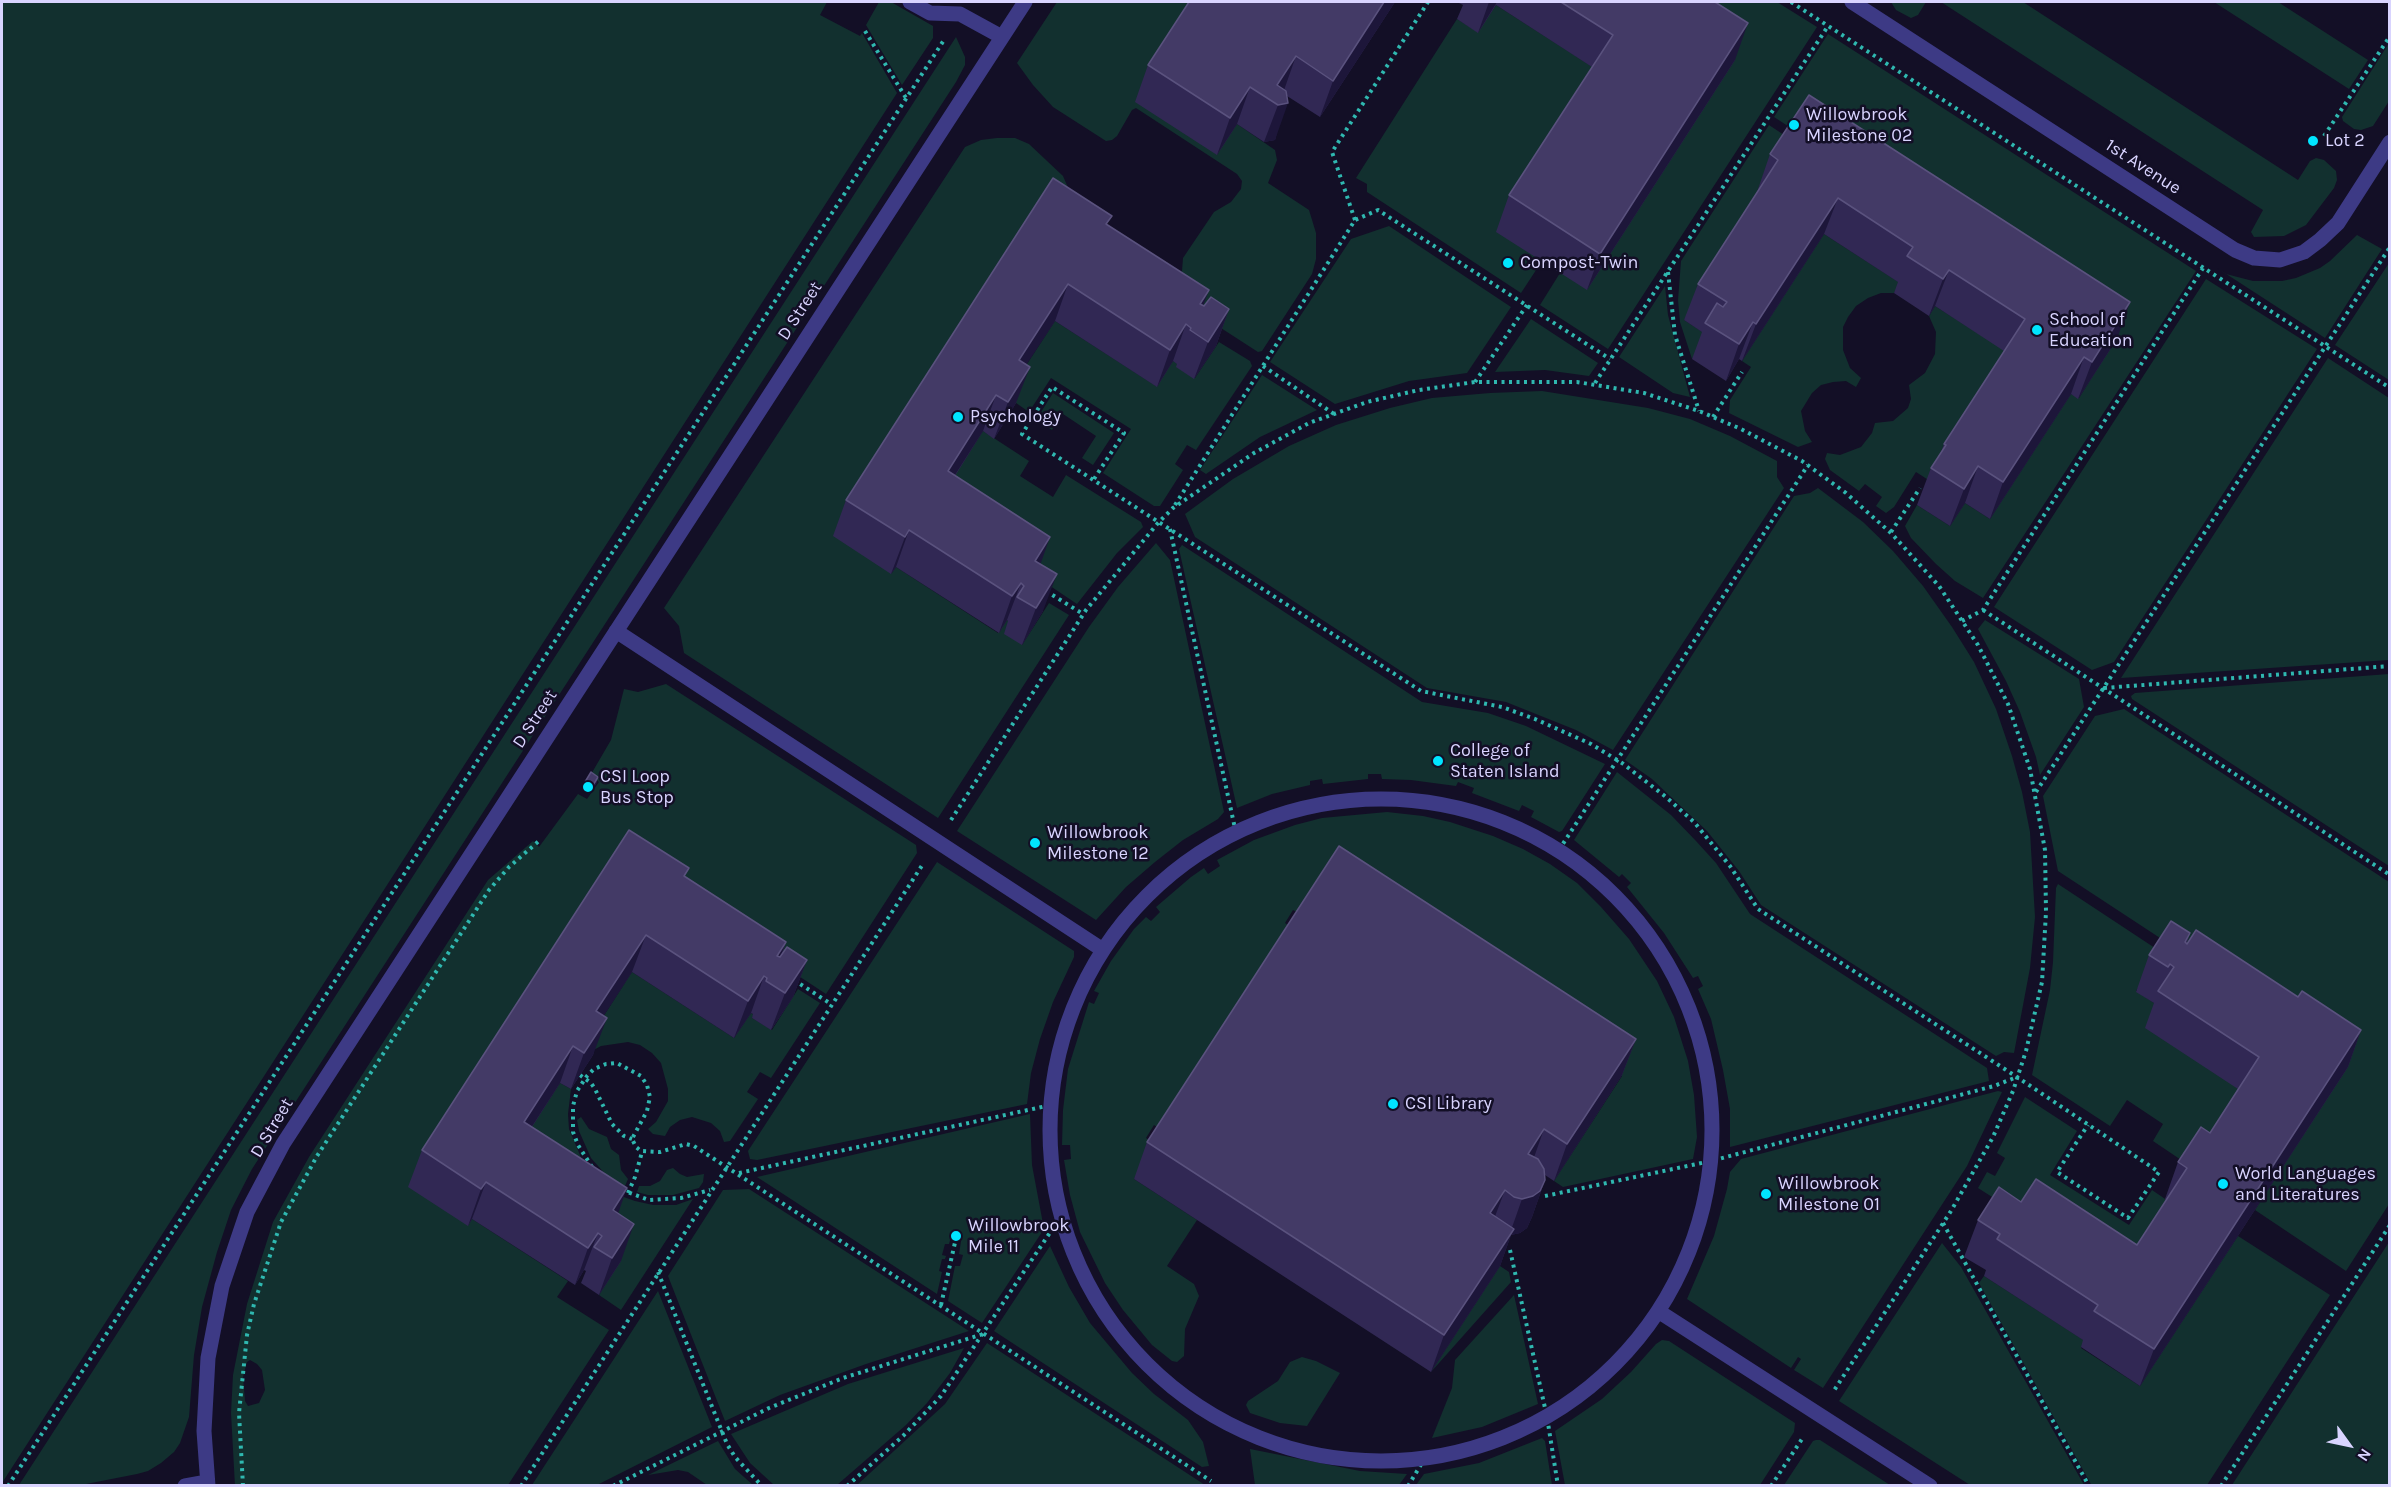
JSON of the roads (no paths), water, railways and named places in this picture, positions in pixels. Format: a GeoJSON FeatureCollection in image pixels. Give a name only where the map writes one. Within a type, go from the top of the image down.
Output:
{"type":"FeatureCollection","features":[{"type":"Feature","properties":{"kind":"street"},"geometry":{"type":"LineString","coordinates":[[910,2],[930,13],[957,8],[1002,37]]}},
{"type":"Feature","properties":{"kind":"street","name":"D Street"},"geometry":{"type":"LineString","coordinates":[[185,1485],[207,1484],[204,1431],[208,1358],[222,1286],[247,1212],[283,1144],[1025,2]]}},
{"type":"Feature","properties":{"kind":"street","name":"1st Avenue"},"geometry":{"type":"LineString","coordinates":[[1854,3],[2235,250],[2254,258],[2280,260],[2304,252],[2320,240],[2338,223],[2390,142]]}},
{"type":"Feature","properties":{"kind":"street"},"geometry":{"type":"LineString","coordinates":[[616,631],[1103,950]]}},
{"type":"Feature","properties":{"kind":"street"},"geometry":{"type":"LineString","coordinates":[[1377,798],[1431,801],[1484,813],[1534,834],[1579,863],[1620,898],[1655,940],[1681,987],[1701,1038],[1711,1091],[1713,1145],[1706,1199],[1690,1251],[1666,1300],[1635,1344],[1598,1380],[1547,1417],[1512,1436],[1463,1452],[1425,1458],[1360,1462],[1310,1455],[1260,1440],[1217,1419],[1170,1387],[1132,1349],[1100,1306],[1075,1258],[1061,1216],[1050,1155],[1051,1105],[1060,1048],[1078,997],[1103,950],[1137,907],[1176,870],[1221,840],[1236,833],[1271,818],[1323,803],[1377,798]]}},
{"type":"Feature","properties":{"kind":"street"},"geometry":{"type":"LineString","coordinates":[[1658,1311],[1930,1485]]}},
{"type":"Feature","properties":{"kind":"place","name":"Willowbrook Milestone 02"},"geometry":{"type":"Point","coordinates":[1794,125]}},
{"type":"Feature","properties":{"kind":"place","name":"Lot 2"},"geometry":{"type":"Point","coordinates":[2313,141]}},
{"type":"Feature","properties":{"kind":"place","name":"Compost-Twin"},"geometry":{"type":"Point","coordinates":[1508,263]}},
{"type":"Feature","properties":{"kind":"place","name":"School of Education"},"geometry":{"type":"Point","coordinates":[2037,330]}},
{"type":"Feature","properties":{"kind":"place","name":"Psychology"},"geometry":{"type":"Point","coordinates":[958,417]}},
{"type":"Feature","properties":{"kind":"place","name":"College of Staten Island"},"geometry":{"type":"Point","coordinates":[1438,761]}},
{"type":"Feature","properties":{"kind":"place","name":"CSI Loop Bus Stop"},"geometry":{"type":"Point","coordinates":[588,787]}},
{"type":"Feature","properties":{"kind":"place","name":"Willowbrook Milestone 12"},"geometry":{"type":"Point","coordinates":[1035,843]}},
{"type":"Feature","properties":{"kind":"place","name":"CSI Library"},"geometry":{"type":"Point","coordinates":[1393,1104]}},
{"type":"Feature","properties":{"kind":"place","name":"World Languages and Literatures"},"geometry":{"type":"Point","coordinates":[2223,1184]}},
{"type":"Feature","properties":{"kind":"place","name":"Willowbrook Milestone 01"},"geometry":{"type":"Point","coordinates":[1766,1194]}},
{"type":"Feature","properties":{"kind":"place","name":"Willowbrook Mile 11"},"geometry":{"type":"Point","coordinates":[956,1236]}}]}
